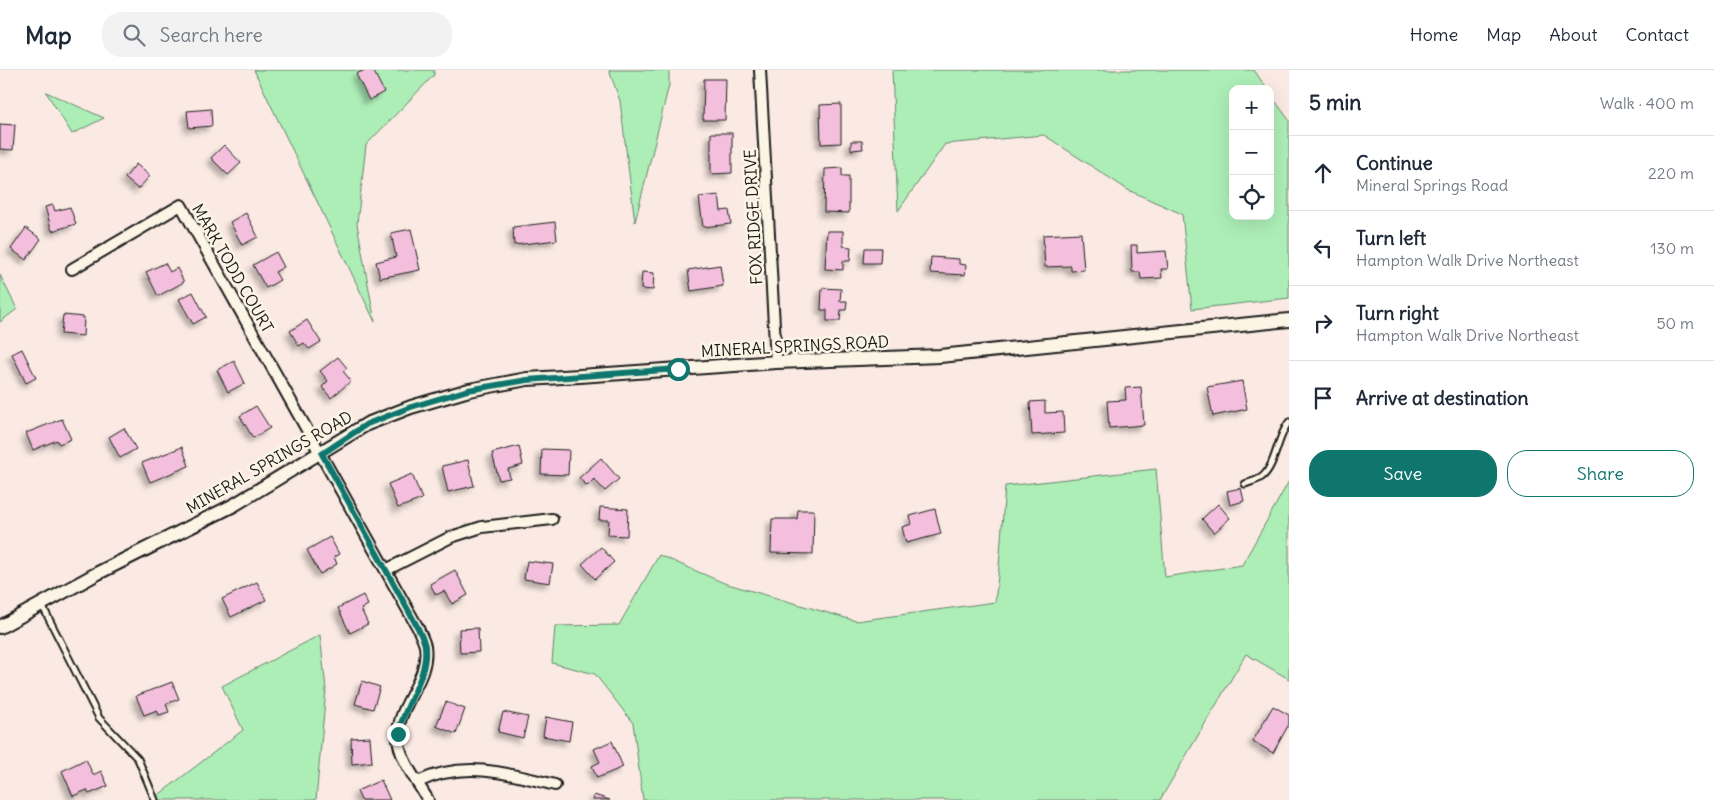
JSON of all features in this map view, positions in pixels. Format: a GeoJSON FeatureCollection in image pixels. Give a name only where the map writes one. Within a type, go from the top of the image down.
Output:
{"type":"FeatureCollection","features":[{"type":"Feature","properties":{"kind":"street","name":"FOX RIDGE DRIVE"},"geometry":{"type":"LineString","coordinates":[[760,70],[776,362]]}},
{"type":"Feature","properties":{"kind":"street","name":"MARK TODD COURT"},"geometry":{"type":"LineString","coordinates":[[72,269],[181,205],[322,454]]}},
{"type":"Feature","properties":{"kind":"street","name":"MINERAL SPRINGS ROAD"},"geometry":{"type":"LineString","coordinates":[[0,627],[234,505],[322,454],[367,424],[411,407],[468,390],[531,379],[776,362],[940,356],[1289,320]]}},
{"type":"Feature","properties":{"kind":"street"},"geometry":{"type":"LineString","coordinates":[[322,454],[386,570],[425,646],[423,667],[416,689],[401,718],[398,734],[401,750],[428,800]]}},
{"type":"Feature","properties":{"kind":"street"},"geometry":{"type":"LineString","coordinates":[[386,570],[451,537],[482,527],[552,519]]}},
{"type":"Feature","properties":{"kind":"street"},"geometry":{"type":"LineString","coordinates":[[418,782],[432,775],[463,769],[503,771],[555,785]]}},
{"type":"Feature","properties":{"kind":"lane"},"geometry":{"type":"LineString","coordinates":[[1245,484],[1263,476],[1275,453],[1283,429],[1289,422]]}},
{"type":"Feature","properties":{"kind":"lane"},"geometry":{"type":"LineString","coordinates":[[42,604],[99,718],[138,758],[155,800]]}},
{"type":"Feature","properties":{"kind":"green space"},"geometry":{"type":"Polygon","coordinates":[[[254,70],[434,70],[434,75],[366,145],[357,224],[375,322],[254,70]]]}},
{"type":"Feature","properties":{"kind":"green space"},"geometry":{"type":"Polygon","coordinates":[[[609,70],[669,70],[669,85],[635,222],[620,101],[609,70]]]}},
{"type":"Feature","properties":{"kind":"green space"},"geometry":{"type":"Polygon","coordinates":[[[892,70],[1254,70],[1264,85],[1229,85],[1229,220],[1274,220],[1274,99],[1289,120],[1289,298],[1192,309],[1182,214],[1128,190],[1044,135],[945,144],[898,211],[892,70]]]}},
{"type":"Feature","properties":{"kind":"green space"},"geometry":{"type":"Polygon","coordinates":[[[46,92],[104,118],[72,134],[46,92]]]}},
{"type":"Feature","properties":{"kind":"green space"},"geometry":{"type":"Polygon","coordinates":[[[0,275],[17,309],[0,322],[0,275]]]}},
{"type":"Feature","properties":{"kind":"green space"},"geometry":{"type":"Polygon","coordinates":[[[1156,469],[1165,577],[1242,565],[1289,481],[1289,679],[1246,654],[1160,800],[643,800],[633,723],[595,674],[552,663],[555,626],[619,625],[659,555],[724,583],[856,621],[995,602],[1005,486],[1156,469]]]}},
{"type":"Feature","properties":{"kind":"green space"},"geometry":{"type":"Polygon","coordinates":[[[320,635],[326,689],[316,800],[152,800],[243,730],[222,686],[320,635]]]}},
{"type":"Feature","properties":{"kind":"building"},"geometry":{"type":"Polygon","coordinates":[[[365,70],[373,70],[384,92],[369,100],[356,74],[365,70]]]}},
{"type":"Feature","properties":{"kind":"building"},"geometry":{"type":"Polygon","coordinates":[[[704,79],[726,79],[725,120],[703,120],[704,79]]]}},
{"type":"Feature","properties":{"kind":"building"},"geometry":{"type":"Polygon","coordinates":[[[841,104],[841,143],[821,144],[820,105],[841,104]]]}},
{"type":"Feature","properties":{"kind":"building"},"geometry":{"type":"Polygon","coordinates":[[[211,109],[212,126],[189,128],[187,111],[211,109]]]}},
{"type":"Feature","properties":{"kind":"building"},"geometry":{"type":"Polygon","coordinates":[[[0,124],[15,125],[13,150],[0,149],[0,124]]]}},
{"type":"Feature","properties":{"kind":"building"},"geometry":{"type":"Polygon","coordinates":[[[711,133],[732,133],[732,173],[711,174],[711,133]]]}},
{"type":"Feature","properties":{"kind":"building"},"geometry":{"type":"Polygon","coordinates":[[[851,141],[862,141],[863,149],[851,150],[851,141]]]}},
{"type":"Feature","properties":{"kind":"building"},"geometry":{"type":"Polygon","coordinates":[[[224,145],[241,163],[228,175],[211,158],[224,145]]]}},
{"type":"Feature","properties":{"kind":"building"},"geometry":{"type":"Polygon","coordinates":[[[136,164],[150,176],[138,189],[125,178],[136,164]]]}},
{"type":"Feature","properties":{"kind":"building"},"geometry":{"type":"Polygon","coordinates":[[[842,168],[842,176],[849,176],[849,213],[824,212],[825,169],[842,168]]]}},
{"type":"Feature","properties":{"kind":"building"},"geometry":{"type":"Polygon","coordinates":[[[719,195],[721,211],[729,210],[731,224],[703,227],[699,197],[719,195]]]}},
{"type":"Feature","properties":{"kind":"building"},"geometry":{"type":"Polygon","coordinates":[[[53,205],[55,211],[70,207],[76,224],[52,231],[45,207],[53,205]]]}},
{"type":"Feature","properties":{"kind":"building"},"geometry":{"type":"Polygon","coordinates":[[[246,213],[258,237],[242,245],[230,222],[246,213]]]}},
{"type":"Feature","properties":{"kind":"building"},"geometry":{"type":"Polygon","coordinates":[[[555,222],[557,240],[514,245],[513,227],[555,222]]]}},
{"type":"Feature","properties":{"kind":"building"},"geometry":{"type":"Polygon","coordinates":[[[26,228],[41,239],[26,260],[11,249],[26,228]]]}},
{"type":"Feature","properties":{"kind":"building"},"geometry":{"type":"Polygon","coordinates":[[[411,229],[420,270],[380,278],[376,262],[396,257],[391,233],[411,229]]]}},
{"type":"Feature","properties":{"kind":"building"},"geometry":{"type":"Polygon","coordinates":[[[827,231],[843,231],[843,246],[851,247],[850,261],[843,261],[843,270],[825,269],[827,231]]]}},
{"type":"Feature","properties":{"kind":"building"},"geometry":{"type":"Polygon","coordinates":[[[1081,233],[1084,270],[1071,271],[1071,266],[1045,267],[1043,235],[1081,233]]]}},
{"type":"Feature","properties":{"kind":"building"},"geometry":{"type":"Polygon","coordinates":[[[1131,245],[1137,245],[1137,253],[1166,251],[1168,269],[1161,269],[1162,278],[1141,279],[1140,272],[1132,272],[1131,245]]]}},
{"type":"Feature","properties":{"kind":"building"},"geometry":{"type":"Polygon","coordinates":[[[865,248],[881,248],[880,263],[864,263],[865,248]]]}},
{"type":"Feature","properties":{"kind":"building"},"geometry":{"type":"Polygon","coordinates":[[[276,252],[284,267],[275,272],[280,280],[266,288],[253,265],[276,252]]]}},
{"type":"Feature","properties":{"kind":"building"},"geometry":{"type":"Polygon","coordinates":[[[931,257],[959,259],[959,264],[966,265],[965,275],[930,273],[931,257]]]}},
{"type":"Feature","properties":{"kind":"building"},"geometry":{"type":"Polygon","coordinates":[[[165,263],[170,272],[177,268],[184,282],[158,296],[146,272],[165,263]]]}},
{"type":"Feature","properties":{"kind":"building"},"geometry":{"type":"Polygon","coordinates":[[[720,265],[723,286],[691,291],[688,270],[720,265]]]}},
{"type":"Feature","properties":{"kind":"building"},"geometry":{"type":"Polygon","coordinates":[[[642,272],[654,273],[653,290],[641,289],[642,272]]]}},
{"type":"Feature","properties":{"kind":"building"},"geometry":{"type":"Polygon","coordinates":[[[822,288],[841,289],[840,301],[847,301],[846,310],[841,310],[840,321],[827,321],[827,310],[821,310],[822,288]]]}},
{"type":"Feature","properties":{"kind":"building"},"geometry":{"type":"Polygon","coordinates":[[[193,292],[206,317],[193,324],[179,299],[193,292]]]}},
{"type":"Feature","properties":{"kind":"building"},"geometry":{"type":"Polygon","coordinates":[[[63,315],[84,317],[83,336],[61,334],[63,315]]]}},
{"type":"Feature","properties":{"kind":"building"},"geometry":{"type":"Polygon","coordinates":[[[307,320],[321,342],[309,349],[304,343],[299,346],[290,331],[307,320]]]}},
{"type":"Feature","properties":{"kind":"building"},"geometry":{"type":"Polygon","coordinates":[[[22,349],[36,378],[26,383],[12,354],[22,349]]]}},
{"type":"Feature","properties":{"kind":"building"},"geometry":{"type":"Polygon","coordinates":[[[338,357],[347,368],[343,371],[351,381],[331,398],[322,387],[328,381],[320,371],[338,357]]]}},
{"type":"Feature","properties":{"kind":"building"},"geometry":{"type":"Polygon","coordinates":[[[234,361],[245,383],[228,392],[217,370],[234,361]]]}},
{"type":"Feature","properties":{"kind":"building"},"geometry":{"type":"Polygon","coordinates":[[[1242,381],[1247,409],[1213,416],[1207,387],[1242,381]]]}},
{"type":"Feature","properties":{"kind":"building"},"geometry":{"type":"Polygon","coordinates":[[[1141,387],[1144,425],[1109,428],[1107,401],[1126,400],[1125,388],[1141,387]]]}},
{"type":"Feature","properties":{"kind":"building"},"geometry":{"type":"Polygon","coordinates":[[[1045,401],[1045,413],[1063,412],[1064,433],[1032,435],[1030,402],[1045,401]]]}},
{"type":"Feature","properties":{"kind":"building"},"geometry":{"type":"Polygon","coordinates":[[[256,406],[270,428],[253,438],[240,416],[256,406]]]}},
{"type":"Feature","properties":{"kind":"building"},"geometry":{"type":"Polygon","coordinates":[[[62,419],[71,439],[59,444],[57,440],[33,450],[26,433],[62,419]]]}},
{"type":"Feature","properties":{"kind":"building"},"geometry":{"type":"Polygon","coordinates":[[[124,428],[136,449],[120,458],[109,437],[124,428]]]}},
{"type":"Feature","properties":{"kind":"building"},"geometry":{"type":"Polygon","coordinates":[[[519,446],[523,465],[508,469],[510,478],[499,480],[492,453],[519,446]]]}},
{"type":"Feature","properties":{"kind":"building"},"geometry":{"type":"Polygon","coordinates":[[[182,447],[189,466],[150,482],[142,463],[182,447]]]}},
{"type":"Feature","properties":{"kind":"building"},"geometry":{"type":"Polygon","coordinates":[[[542,449],[569,450],[568,475],[541,474],[542,449]]]}},
{"type":"Feature","properties":{"kind":"building"},"geometry":{"type":"Polygon","coordinates":[[[601,458],[619,479],[605,491],[594,479],[587,486],[579,478],[601,458]]]}},
{"type":"Feature","properties":{"kind":"building"},"geometry":{"type":"Polygon","coordinates":[[[468,460],[474,486],[448,492],[442,466],[468,460]]]}},
{"type":"Feature","properties":{"kind":"building"},"geometry":{"type":"Polygon","coordinates":[[[412,474],[422,499],[398,508],[388,484],[412,474]]]}},
{"type":"Feature","properties":{"kind":"building"},"geometry":{"type":"Polygon","coordinates":[[[1241,488],[1244,501],[1230,505],[1227,491],[1241,488]]]}},
{"type":"Feature","properties":{"kind":"building"},"geometry":{"type":"Polygon","coordinates":[[[1218,504],[1230,518],[1214,533],[1202,519],[1218,504]]]}},
{"type":"Feature","properties":{"kind":"building"},"geometry":{"type":"Polygon","coordinates":[[[600,507],[628,509],[627,536],[608,535],[609,520],[599,520],[600,507]]]}},
{"type":"Feature","properties":{"kind":"building"},"geometry":{"type":"Polygon","coordinates":[[[935,509],[941,534],[906,543],[902,527],[912,524],[910,516],[935,509]]]}},
{"type":"Feature","properties":{"kind":"building"},"geometry":{"type":"Polygon","coordinates":[[[798,510],[814,510],[813,554],[771,553],[772,519],[797,519],[798,510]]]}},
{"type":"Feature","properties":{"kind":"building"},"geometry":{"type":"Polygon","coordinates":[[[330,537],[339,554],[334,557],[337,564],[320,574],[307,550],[330,537]]]}},
{"type":"Feature","properties":{"kind":"building"},"geometry":{"type":"Polygon","coordinates":[[[601,547],[614,562],[595,579],[582,564],[601,547]]]}},
{"type":"Feature","properties":{"kind":"building"},"geometry":{"type":"Polygon","coordinates":[[[527,561],[553,564],[550,583],[524,579],[527,561]]]}},
{"type":"Feature","properties":{"kind":"building"},"geometry":{"type":"Polygon","coordinates":[[[455,570],[468,595],[452,604],[444,591],[436,595],[430,584],[455,570]]]}},
{"type":"Feature","properties":{"kind":"building"},"geometry":{"type":"Polygon","coordinates":[[[257,582],[266,600],[231,617],[222,599],[257,582]]]}},
{"type":"Feature","properties":{"kind":"building"},"geometry":{"type":"Polygon","coordinates":[[[363,595],[368,605],[361,609],[368,624],[350,633],[338,608],[363,595]]]}},
{"type":"Feature","properties":{"kind":"building"},"geometry":{"type":"Polygon","coordinates":[[[478,628],[479,652],[460,653],[459,629],[478,628]]]}},
{"type":"Feature","properties":{"kind":"building"},"geometry":{"type":"Polygon","coordinates":[[[362,681],[380,687],[373,709],[355,704],[362,681]]]}},
{"type":"Feature","properties":{"kind":"building"},"geometry":{"type":"Polygon","coordinates":[[[172,682],[179,699],[166,704],[169,712],[159,715],[157,710],[144,715],[136,696],[172,682]]]}},
{"type":"Feature","properties":{"kind":"building"},"geometry":{"type":"Polygon","coordinates":[[[446,702],[465,709],[456,734],[436,726],[446,702]]]}},
{"type":"Feature","properties":{"kind":"building"},"geometry":{"type":"Polygon","coordinates":[[[1273,706],[1289,715],[1289,724],[1273,753],[1253,741],[1273,706]]]}},
{"type":"Feature","properties":{"kind":"building"},"geometry":{"type":"Polygon","coordinates":[[[503,712],[528,717],[523,738],[498,732],[503,712]]]}},
{"type":"Feature","properties":{"kind":"building"},"geometry":{"type":"Polygon","coordinates":[[[546,717],[572,722],[569,741],[543,736],[546,717]]]}},
{"type":"Feature","properties":{"kind":"building"},"geometry":{"type":"Polygon","coordinates":[[[370,737],[372,762],[352,764],[351,738],[370,737]]]}},
{"type":"Feature","properties":{"kind":"building"},"geometry":{"type":"Polygon","coordinates":[[[612,741],[623,767],[597,778],[592,766],[600,762],[594,749],[612,741]]]}},
{"type":"Feature","properties":{"kind":"building"},"geometry":{"type":"Polygon","coordinates":[[[86,759],[93,775],[101,771],[108,786],[89,794],[87,790],[73,796],[62,771],[86,759]]]}},
{"type":"Feature","properties":{"kind":"building"},"geometry":{"type":"Polygon","coordinates":[[[381,780],[390,800],[361,800],[357,791],[381,780]]]}},
{"type":"Feature","properties":{"kind":"building"},"geometry":{"type":"Polygon","coordinates":[[[594,795],[610,800],[593,800],[594,795]]]}},
{"type":"Feature","properties":{"kind":"route"},"geometry":{"type":"LineString","coordinates":[[398,734],[401,718],[416,689],[423,667],[425,646],[418,628],[322,454],[367,424],[411,407],[468,390],[527,380],[678,369]]}}]}
